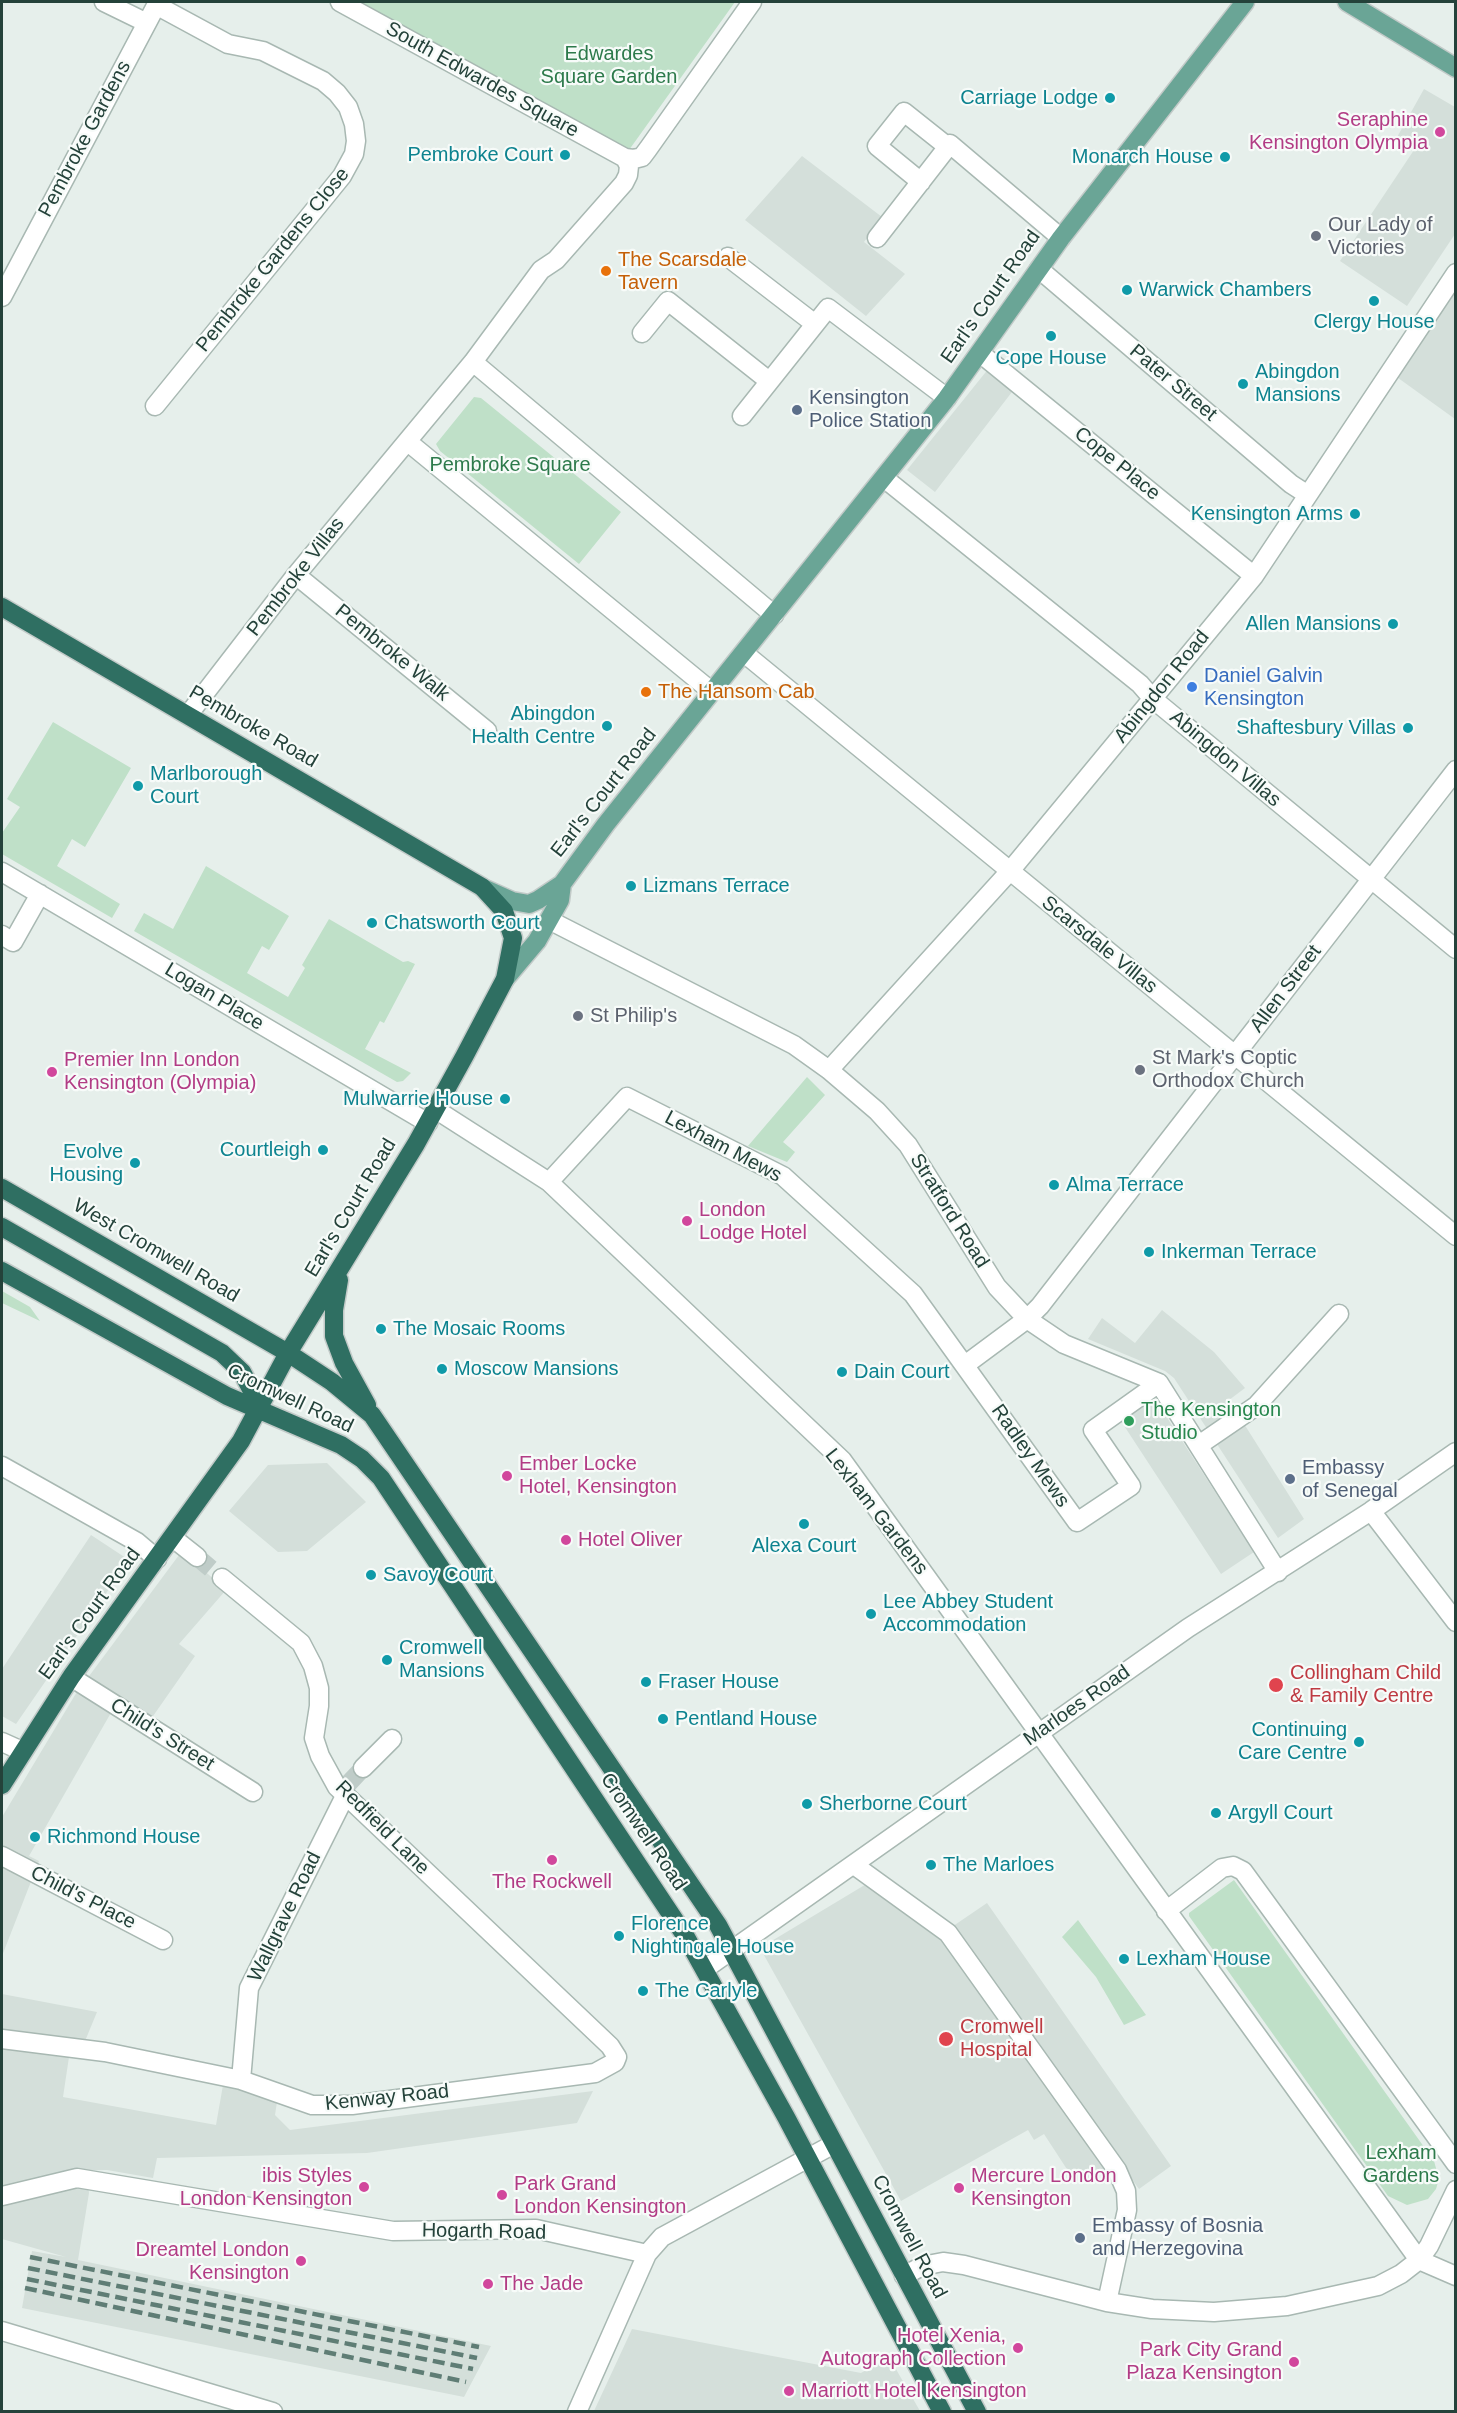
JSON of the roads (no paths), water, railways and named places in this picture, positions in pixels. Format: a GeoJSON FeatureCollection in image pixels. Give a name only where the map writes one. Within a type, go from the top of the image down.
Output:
{"type":"FeatureCollection","features":[{"type":"Feature","properties":{"kind":"highway","name":"Pembroke Road"},"geometry":{"type":"LineString","coordinates":[[2,607],[482,887],[504,911],[511,926],[513,949],[505,979]]}},
{"type":"Feature","properties":{"kind":"highway","name":"Earl's Court Road"},"geometry":{"type":"LineString","coordinates":[[2,1785],[71,1677],[241,1441],[288,1353],[431,1116],[505,979]]}},
{"type":"Feature","properties":{"kind":"highway","name":"West Cromwell Road"},"geometry":{"type":"LineString","coordinates":[[2,1188],[288,1353]]}},
{"type":"Feature","properties":{"kind":"highway"},"geometry":{"type":"LineString","coordinates":[[2,1227],[212,1345],[233,1362],[248,1382],[258,1412]]}},
{"type":"Feature","properties":{"kind":"highway"},"geometry":{"type":"LineString","coordinates":[[341,1266],[334,1310],[334,1336],[344,1363],[372,1415]]}},
{"type":"Feature","properties":{"kind":"highway"},"geometry":{"type":"LineString","coordinates":[[2,1271],[198,1379],[220,1385],[248,1382],[266,1373],[288,1353]]}},
{"type":"Feature","properties":{"kind":"highway","name":"Cromwell Road"},"geometry":{"type":"LineString","coordinates":[[288,1353],[332,1382],[372,1415],[707,1909],[732,1950],[977,2412]]}},
{"type":"Feature","properties":{"kind":"highway","name":"Cromwell Road"},"geometry":{"type":"LineString","coordinates":[[198,1379],[258,1412],[341,1445],[362,1459],[381,1478],[705,1968],[942,2412]]}},
{"type":"Feature","properties":{"kind":"main road","name":"Earl's Court Road"},"geometry":{"type":"LineString","coordinates":[[505,979],[537,941],[560,900],[562,884],[711,692],[947,398],[1061,238],[1245,2]]}},
{"type":"Feature","properties":{"kind":"main road"},"geometry":{"type":"LineString","coordinates":[[1347,2],[1455,68]]}},
{"type":"Feature","properties":{"kind":"main road","name":"Pembroke Road"},"geometry":{"type":"LineString","coordinates":[[482,887],[512,902],[529,904],[562,884]]}},
{"type":"Feature","properties":{"kind":"street"},"geometry":{"type":"LineString","coordinates":[[104,2],[147,23]]}},
{"type":"Feature","properties":{"kind":"street","name":"South Edwardes Square"},"geometry":{"type":"LineString","coordinates":[[339,2],[625,158]]}},
{"type":"Feature","properties":{"kind":"street"},"geometry":{"type":"LineString","coordinates":[[711,692],[408,442],[473,362],[541,270],[556,260],[624,183],[629,166],[625,158],[642,157],[752,2]]}},
{"type":"Feature","properties":{"kind":"street","name":"Pembroke Gardens"},"geometry":{"type":"LineString","coordinates":[[2,297],[157,3]]}},
{"type":"Feature","properties":{"kind":"street","name":"Pembroke Gardens Close"},"geometry":{"type":"LineString","coordinates":[[155,406],[342,176],[354,154],[356,141],[354,124],[348,107],[323,81],[263,51],[228,44],[157,3]]}},
{"type":"Feature","properties":{"kind":"street"},"geometry":{"type":"LineString","coordinates":[[921,182],[877,146],[904,112],[948,147]]}},
{"type":"Feature","properties":{"kind":"street"},"geometry":{"type":"LineString","coordinates":[[877,238],[950,144],[1061,238]]}},
{"type":"Feature","properties":{"kind":"street"},"geometry":{"type":"LineString","coordinates":[[728,257],[814,324]]}},
{"type":"Feature","properties":{"kind":"street","name":"Pater Street"},"geometry":{"type":"LineString","coordinates":[[1039,269],[1291,484],[1308,495]]}},
{"type":"Feature","properties":{"kind":"street","name":"Abingdon Road"},"geometry":{"type":"LineString","coordinates":[[829,1070],[1010,871],[1254,576],[1455,273]]}},
{"type":"Feature","properties":{"kind":"street"},"geometry":{"type":"LineString","coordinates":[[642,333],[668,302],[769,381]]}},
{"type":"Feature","properties":{"kind":"street"},"geometry":{"type":"LineString","coordinates":[[742,416],[828,308],[947,398]]}},
{"type":"Feature","properties":{"kind":"street","name":"Cope Place"},"geometry":{"type":"LineString","coordinates":[[980,353],[1254,576]]}},
{"type":"Feature","properties":{"kind":"street"},"geometry":{"type":"LineString","coordinates":[[473,362],[774,615]]}},
{"type":"Feature","properties":{"kind":"street","name":"Pembroke Villas"},"geometry":{"type":"LineString","coordinates":[[188,715],[296,575],[408,442]]}},
{"type":"Feature","properties":{"kind":"street","name":"Abingdon Villas"},"geometry":{"type":"LineString","coordinates":[[884,478],[1140,684],[1153,699],[1455,950]]}},
{"type":"Feature","properties":{"kind":"street","name":"Pembroke Walk"},"geometry":{"type":"LineString","coordinates":[[296,575],[487,732]]}},
{"type":"Feature","properties":{"kind":"street","name":"Scarsdale Villas"},"geometry":{"type":"LineString","coordinates":[[744,652],[1455,1236]]}},
{"type":"Feature","properties":{"kind":"street","name":"Allen Street"},"geometry":{"type":"LineString","coordinates":[[1026,1319],[1235,1056],[1455,770]]}},
{"type":"Feature","properties":{"kind":"street","name":"Logan Place"},"geometry":{"type":"LineString","coordinates":[[2,872],[431,1116]]}},
{"type":"Feature","properties":{"kind":"street"},"geometry":{"type":"LineString","coordinates":[[2,935],[13,942],[40,894]]}},
{"type":"Feature","properties":{"kind":"street","name":"Stratford Road"},"geometry":{"type":"LineString","coordinates":[[549,920],[755,1023],[795,1046],[829,1070],[877,1111],[908,1145],[997,1287],[1026,1319],[1064,1344],[1159,1383]]}},
{"type":"Feature","properties":{"kind":"street","name":"Lexham Mews"},"geometry":{"type":"LineString","coordinates":[[549,1182],[627,1097],[783,1176],[913,1294],[965,1365]]}},
{"type":"Feature","properties":{"kind":"street","name":"Lexham Gardens"},"geometry":{"type":"LineString","coordinates":[[431,1116],[549,1182],[842,1460],[1419,2260]]}},
{"type":"Feature","properties":{"kind":"street"},"geometry":{"type":"LineString","coordinates":[[1199,1444],[1256,1406],[1339,1314]]}},
{"type":"Feature","properties":{"kind":"street"},"geometry":{"type":"LineString","coordinates":[[965,1365],[1026,1319]]}},
{"type":"Feature","properties":{"kind":"street","name":"Radley Mews"},"geometry":{"type":"LineString","coordinates":[[965,1365],[1077,1522],[1131,1486],[1093,1430],[1159,1383]]}},
{"type":"Feature","properties":{"kind":"street"},"geometry":{"type":"LineString","coordinates":[[1159,1383],[1278,1572]]}},
{"type":"Feature","properties":{"kind":"street","name":"Marloes Road"},"geometry":{"type":"LineString","coordinates":[[705,1968],[1188,1628],[1371,1511],[1455,1452]]}},
{"type":"Feature","properties":{"kind":"street"},"geometry":{"type":"LineString","coordinates":[[2,1466],[137,1542],[157,1559]]}},
{"type":"Feature","properties":{"kind":"street"},"geometry":{"type":"LineString","coordinates":[[1371,1511],[1455,1622]]}},
{"type":"Feature","properties":{"kind":"street"},"geometry":{"type":"LineString","coordinates":[[173,1538],[197,1557]]}},
{"type":"Feature","properties":{"kind":"street","name":"Redfield Lane"},"geometry":{"type":"LineString","coordinates":[[222,1578],[301,1642],[313,1666],[319,1688],[314,1738],[320,1756],[343,1789],[610,2046]]}},
{"type":"Feature","properties":{"kind":"street","name":"Child's Street"},"geometry":{"type":"LineString","coordinates":[[71,1677],[253,1792]]}},
{"type":"Feature","properties":{"kind":"street"},"geometry":{"type":"LineString","coordinates":[[363,1768],[392,1738]]}},
{"type":"Feature","properties":{"kind":"street"},"geometry":{"type":"LineString","coordinates":[[2,1742],[22,1751]]}},
{"type":"Feature","properties":{"kind":"street","name":"Wallgrave Road"},"geometry":{"type":"LineString","coordinates":[[241,2080],[249,1988],[343,1789]]}},
{"type":"Feature","properties":{"kind":"street","name":"Child's Place"},"geometry":{"type":"LineString","coordinates":[[2,1856],[163,1940]]}},
{"type":"Feature","properties":{"kind":"street"},"geometry":{"type":"LineString","coordinates":[[854,1865],[948,1933],[1117,2170],[1126,2191],[1127,2210],[1107,2302]]}},
{"type":"Feature","properties":{"kind":"street"},"geometry":{"type":"LineString","coordinates":[[1166,1911],[1222,1868],[1233,1866],[1243,1871],[1455,2164]]}},
{"type":"Feature","properties":{"kind":"street","name":"Kenway Road"},"geometry":{"type":"LineString","coordinates":[[2,2039],[105,2052],[241,2080],[312,2105],[352,2105],[595,2073],[615,2062],[617,2057],[610,2046]]}},
{"type":"Feature","properties":{"kind":"street"},"geometry":{"type":"LineString","coordinates":[[578,2412],[647,2254],[662,2237],[834,2144]]}},
{"type":"Feature","properties":{"kind":"street","name":"Hogarth Road"},"geometry":{"type":"LineString","coordinates":[[2,2196],[77,2178],[393,2231],[536,2229],[647,2254]]}},
{"type":"Feature","properties":{"kind":"street"},"geometry":{"type":"LineString","coordinates":[[904,2276],[932,2263],[953,2264],[1107,2302],[1152,2309],[1214,2312],[1287,2306],[1378,2286],[1401,2274],[1419,2260],[1429,2246],[1455,2190]]}},
{"type":"Feature","properties":{"kind":"street"},"geometry":{"type":"LineString","coordinates":[[1419,2260],[1455,2276]]}},
{"type":"Feature","properties":{"kind":"street"},"geometry":{"type":"LineString","coordinates":[[2,2331],[273,2412]]}},
{"type":"Feature","properties":{"kind":"tunnel"},"geometry":{"type":"LineString","coordinates":[[197,1557],[222,1578]]}},
{"type":"Feature","properties":{"kind":"tunnel"},"geometry":{"type":"LineString","coordinates":[[348,1784],[363,1768]]}},
{"type":"Feature","properties":{"kind":"railway"},"geometry":{"type":"LineString","coordinates":[[30,2257],[479,2347]]}},
{"type":"Feature","properties":{"kind":"railway"},"geometry":{"type":"LineString","coordinates":[[28,2268],[477,2358]]}},
{"type":"Feature","properties":{"kind":"railway"},"geometry":{"type":"LineString","coordinates":[[27,2279],[473,2369]]}},
{"type":"Feature","properties":{"kind":"railway"},"geometry":{"type":"LineString","coordinates":[[25,2288],[466,2382]]}},
{"type":"Feature","properties":{"kind":"place","name":"Carriage Lodge"},"geometry":{"type":"Point","coordinates":[1110,98]}},
{"type":"Feature","properties":{"kind":"place","name":"Seraphine Kensington Olympia"},"geometry":{"type":"Point","coordinates":[1440,132]}},
{"type":"Feature","properties":{"kind":"place","name":"Pembroke Court"},"geometry":{"type":"Point","coordinates":[565,155]}},
{"type":"Feature","properties":{"kind":"place","name":"Monarch House"},"geometry":{"type":"Point","coordinates":[1225,157]}},
{"type":"Feature","properties":{"kind":"place","name":"Our Lady of Victories"},"geometry":{"type":"Point","coordinates":[1316,236]}},
{"type":"Feature","properties":{"kind":"place","name":"The Scarsdale Tavern"},"geometry":{"type":"Point","coordinates":[606,271]}},
{"type":"Feature","properties":{"kind":"place","name":"Warwick Chambers"},"geometry":{"type":"Point","coordinates":[1127,290]}},
{"type":"Feature","properties":{"kind":"place","name":"Clergy House"},"geometry":{"type":"Point","coordinates":[1374,301]}},
{"type":"Feature","properties":{"kind":"place","name":"Cope House"},"geometry":{"type":"Point","coordinates":[1051,336]}},
{"type":"Feature","properties":{"kind":"place","name":"Abingdon Mansions"},"geometry":{"type":"Point","coordinates":[1243,384]}},
{"type":"Feature","properties":{"kind":"place","name":"Kensington Police Station"},"geometry":{"type":"Point","coordinates":[797,410]}},
{"type":"Feature","properties":{"kind":"place","name":"Kensington Arms"},"geometry":{"type":"Point","coordinates":[1355,514]}},
{"type":"Feature","properties":{"kind":"place","name":"Allen Mansions"},"geometry":{"type":"Point","coordinates":[1393,624]}},
{"type":"Feature","properties":{"kind":"place","name":"Daniel Galvin Kensington"},"geometry":{"type":"Point","coordinates":[1192,687]}},
{"type":"Feature","properties":{"kind":"place","name":"The Hansom Cab"},"geometry":{"type":"Point","coordinates":[646,692]}},
{"type":"Feature","properties":{"kind":"place","name":"Abingdon Health Centre"},"geometry":{"type":"Point","coordinates":[607,726]}},
{"type":"Feature","properties":{"kind":"place","name":"Shaftesbury Villas"},"geometry":{"type":"Point","coordinates":[1408,728]}},
{"type":"Feature","properties":{"kind":"place","name":"Marlborough Court"},"geometry":{"type":"Point","coordinates":[138,786]}},
{"type":"Feature","properties":{"kind":"place","name":"Lizmans Terrace"},"geometry":{"type":"Point","coordinates":[631,886]}},
{"type":"Feature","properties":{"kind":"place","name":"Chatsworth Court"},"geometry":{"type":"Point","coordinates":[372,923]}},
{"type":"Feature","properties":{"kind":"place","name":"St Philip's"},"geometry":{"type":"Point","coordinates":[578,1016]}},
{"type":"Feature","properties":{"kind":"place","name":"St Mark's Coptic Orthodox Church"},"geometry":{"type":"Point","coordinates":[1140,1070]}},
{"type":"Feature","properties":{"kind":"place","name":"Premier Inn London Kensington (Olympia)"},"geometry":{"type":"Point","coordinates":[52,1072]}},
{"type":"Feature","properties":{"kind":"place","name":"Mulwarrie House"},"geometry":{"type":"Point","coordinates":[505,1099]}},
{"type":"Feature","properties":{"kind":"place","name":"Courtleigh"},"geometry":{"type":"Point","coordinates":[323,1150]}},
{"type":"Feature","properties":{"kind":"place","name":"Evolve Housing"},"geometry":{"type":"Point","coordinates":[135,1163]}},
{"type":"Feature","properties":{"kind":"place","name":"Alma Terrace"},"geometry":{"type":"Point","coordinates":[1054,1185]}},
{"type":"Feature","properties":{"kind":"place","name":"London Lodge Hotel"},"geometry":{"type":"Point","coordinates":[687,1221]}},
{"type":"Feature","properties":{"kind":"place","name":"Inkerman Terrace"},"geometry":{"type":"Point","coordinates":[1149,1252]}},
{"type":"Feature","properties":{"kind":"place","name":"The Mosaic Rooms"},"geometry":{"type":"Point","coordinates":[381,1329]}},
{"type":"Feature","properties":{"kind":"place","name":"Moscow Mansions"},"geometry":{"type":"Point","coordinates":[442,1369]}},
{"type":"Feature","properties":{"kind":"place","name":"Dain Court"},"geometry":{"type":"Point","coordinates":[842,1372]}},
{"type":"Feature","properties":{"kind":"place","name":"The Kensington Studio"},"geometry":{"type":"Point","coordinates":[1129,1421]}},
{"type":"Feature","properties":{"kind":"place","name":"Ember Locke Hotel, Kensington"},"geometry":{"type":"Point","coordinates":[507,1476]}},
{"type":"Feature","properties":{"kind":"place","name":"Embassy of Senegal"},"geometry":{"type":"Point","coordinates":[1290,1479]}},
{"type":"Feature","properties":{"kind":"place","name":"Alexa Court"},"geometry":{"type":"Point","coordinates":[804,1524]}},
{"type":"Feature","properties":{"kind":"place","name":"Hotel Oliver"},"geometry":{"type":"Point","coordinates":[566,1540]}},
{"type":"Feature","properties":{"kind":"place","name":"Savoy Court"},"geometry":{"type":"Point","coordinates":[371,1575]}},
{"type":"Feature","properties":{"kind":"place","name":"Lee Abbey Student Accommodation"},"geometry":{"type":"Point","coordinates":[871,1614]}},
{"type":"Feature","properties":{"kind":"place","name":"Cromwell Mansions"},"geometry":{"type":"Point","coordinates":[387,1660]}},
{"type":"Feature","properties":{"kind":"place","name":"Fraser House"},"geometry":{"type":"Point","coordinates":[646,1682]}},
{"type":"Feature","properties":{"kind":"place","name":"Collingham Child & Family Centre"},"geometry":{"type":"Point","coordinates":[1276,1685]}},
{"type":"Feature","properties":{"kind":"place","name":"Pentland House"},"geometry":{"type":"Point","coordinates":[663,1719]}},
{"type":"Feature","properties":{"kind":"place","name":"Continuing Care Centre"},"geometry":{"type":"Point","coordinates":[1359,1742]}},
{"type":"Feature","properties":{"kind":"place","name":"Sherborne Court"},"geometry":{"type":"Point","coordinates":[807,1804]}},
{"type":"Feature","properties":{"kind":"place","name":"Argyll Court"},"geometry":{"type":"Point","coordinates":[1216,1813]}},
{"type":"Feature","properties":{"kind":"place","name":"Richmond House"},"geometry":{"type":"Point","coordinates":[35,1837]}},
{"type":"Feature","properties":{"kind":"place","name":"The Rockwell"},"geometry":{"type":"Point","coordinates":[552,1860]}},
{"type":"Feature","properties":{"kind":"place","name":"The Marloes"},"geometry":{"type":"Point","coordinates":[931,1865]}},
{"type":"Feature","properties":{"kind":"place","name":"Florence Nightingale House"},"geometry":{"type":"Point","coordinates":[619,1936]}},
{"type":"Feature","properties":{"kind":"place","name":"Lexham House"},"geometry":{"type":"Point","coordinates":[1124,1959]}},
{"type":"Feature","properties":{"kind":"place","name":"The Carlyle"},"geometry":{"type":"Point","coordinates":[643,1991]}},
{"type":"Feature","properties":{"kind":"place","name":"Cromwell Hospital"},"geometry":{"type":"Point","coordinates":[946,2039]}},
{"type":"Feature","properties":{"kind":"place","name":"ibis Styles London Kensington"},"geometry":{"type":"Point","coordinates":[364,2187]}},
{"type":"Feature","properties":{"kind":"place","name":"Mercure London Kensington"},"geometry":{"type":"Point","coordinates":[959,2188]}},
{"type":"Feature","properties":{"kind":"place","name":"Park Grand London Kensington"},"geometry":{"type":"Point","coordinates":[502,2195]}},
{"type":"Feature","properties":{"kind":"place","name":"Embassy of Bosnia and Herzegovina"},"geometry":{"type":"Point","coordinates":[1080,2238]}},
{"type":"Feature","properties":{"kind":"place","name":"Dreamtel London Kensington"},"geometry":{"type":"Point","coordinates":[301,2261]}},
{"type":"Feature","properties":{"kind":"place","name":"The Jade"},"geometry":{"type":"Point","coordinates":[488,2284]}},
{"type":"Feature","properties":{"kind":"place","name":"Hotel Xenia, Autograph Collection"},"geometry":{"type":"Point","coordinates":[1018,2348]}},
{"type":"Feature","properties":{"kind":"place","name":"Park City Grand Plaza Kensington"},"geometry":{"type":"Point","coordinates":[1294,2362]}},
{"type":"Feature","properties":{"kind":"place","name":"Marriott Hotel Kensington"},"geometry":{"type":"Point","coordinates":[789,2391]}},
{"type":"Feature","properties":{"kind":"park label","name":"Edwardes Square Garden"},"geometry":{"type":"Point","coordinates":[609,66]}},
{"type":"Feature","properties":{"kind":"park label","name":"Pembroke Square"},"geometry":{"type":"Point","coordinates":[510,465]}}]}
